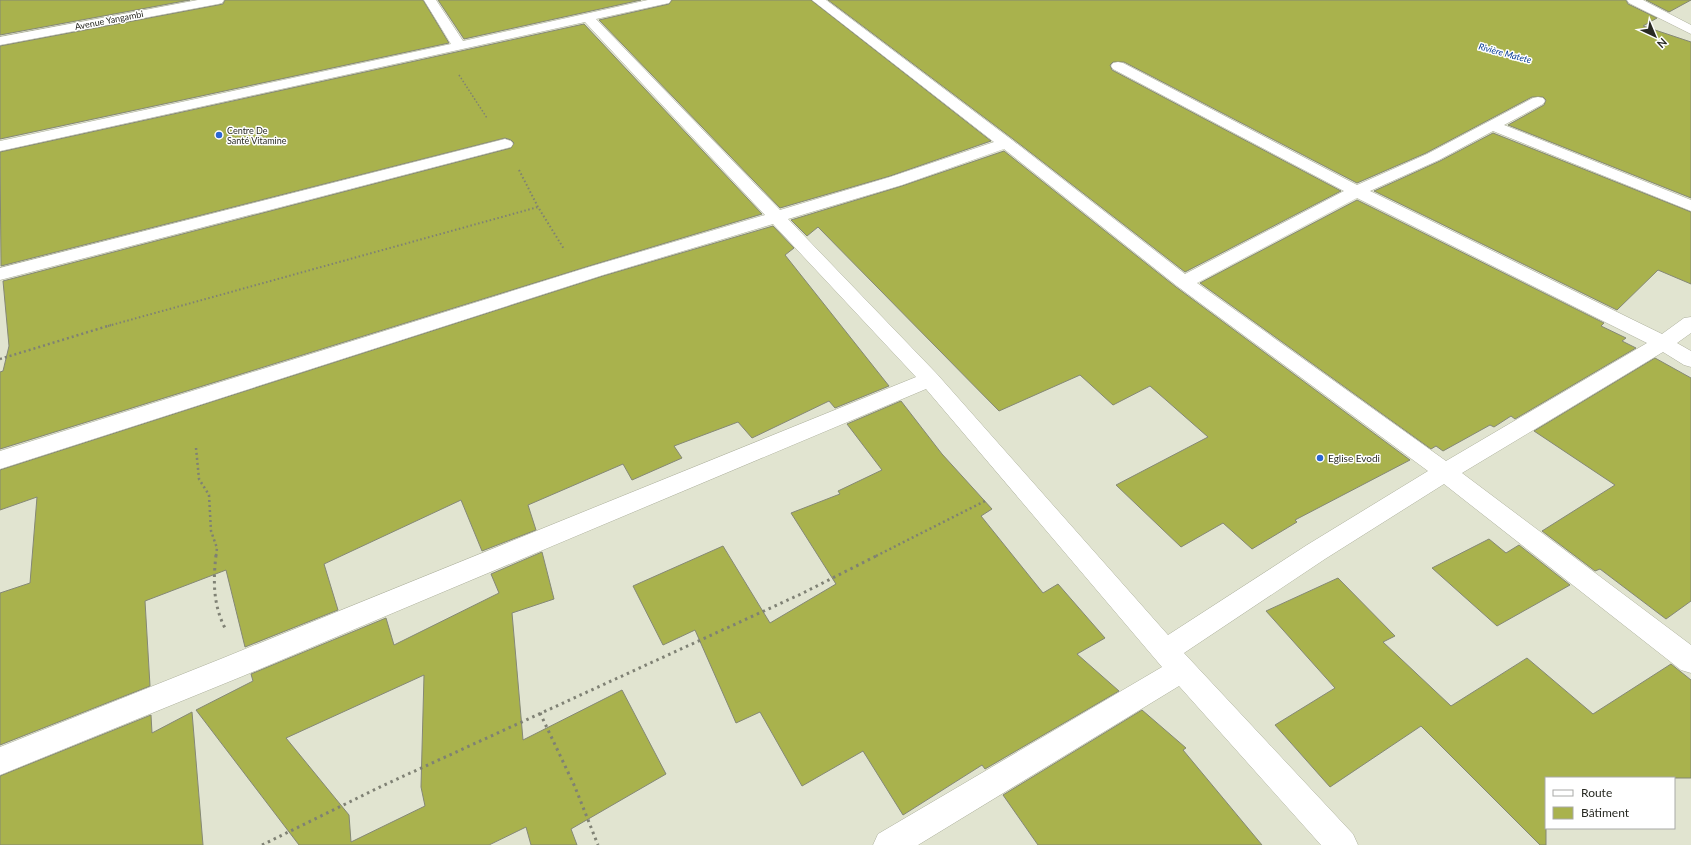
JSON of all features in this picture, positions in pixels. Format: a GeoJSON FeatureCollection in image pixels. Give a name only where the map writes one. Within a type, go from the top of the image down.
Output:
{"type":"FeatureCollection","features":[{"type":"Feature","properties":{"kind":"street","name":"Avenue Yangambi"},"geometry":{"type":"LineString","coordinates":[[0,41],[218,0]]}},
{"type":"Feature","properties":{"kind":"street"},"geometry":{"type":"LineString","coordinates":[[430,0],[460,46]]}},
{"type":"Feature","properties":{"kind":"street"},"geometry":{"type":"LineString","coordinates":[[0,146],[665,0]]}},
{"type":"Feature","properties":{"kind":"street"},"geometry":{"type":"LineString","coordinates":[[818,0],[1006,143],[1184,282],[1445,472],[1691,661]]}},
{"type":"Feature","properties":{"kind":"street"},"geometry":{"type":"LineString","coordinates":[[1632,0],[1691,30]]}},
{"type":"Feature","properties":{"kind":"street"},"geometry":{"type":"LineString","coordinates":[[588,18],[930,379],[1174,660],[1342,845]]}},
{"type":"Feature","properties":{"kind":"street"},"geometry":{"type":"LineString","coordinates":[[1118,66],[1356,191],[1663,343],[1691,360]]}},
{"type":"Feature","properties":{"kind":"street"},"geometry":{"type":"LineString","coordinates":[[1184,282],[1356,191],[1433,157],[1538,101]]}},
{"type":"Feature","properties":{"kind":"street"},"geometry":{"type":"LineString","coordinates":[[1491,125],[1691,206]]}},
{"type":"Feature","properties":{"kind":"street"},"geometry":{"type":"LineString","coordinates":[[0,460],[596,271],[896,181],[1006,143]]}},
{"type":"Feature","properties":{"kind":"street"},"geometry":{"type":"LineString","coordinates":[[0,274],[505,144]]}},
{"type":"Feature","properties":{"kind":"street"},"geometry":{"type":"LineString","coordinates":[[889,845],[1174,660],[1316,552],[1445,472],[1663,343],[1691,323]]}},
{"type":"Feature","properties":{"kind":"street"},"geometry":{"type":"LineString","coordinates":[[0,761],[233,667],[930,379]]}},
{"type":"Feature","properties":{"kind":"path"},"geometry":{"type":"LineString","coordinates":[[0,359],[108,326],[538,207]]}},
{"type":"Feature","properties":{"kind":"path"},"geometry":{"type":"LineString","coordinates":[[196,448],[199,479],[209,495],[211,531],[217,548],[213,579],[219,617],[228,634],[233,667]]}},
{"type":"Feature","properties":{"kind":"path"},"geometry":{"type":"LineString","coordinates":[[262,845],[382,786],[801,594],[961,512],[1022,485]]}},
{"type":"Feature","properties":{"kind":"path"},"geometry":{"type":"LineString","coordinates":[[540,713],[575,787],[598,845]]}},
{"type":"Feature","properties":{"kind":"building"},"geometry":{"type":"Polygon","coordinates":[[[0,0],[190,0],[0,35],[0,0]]]}},
{"type":"Feature","properties":{"kind":"building"},"geometry":{"type":"Polygon","coordinates":[[[225,0],[423,0],[449,43],[0,139],[0,46],[223,4],[225,0]]]}},
{"type":"Feature","properties":{"kind":"building"},"geometry":{"type":"Polygon","coordinates":[[[438,0],[641,0],[464,39],[438,0]]]}},
{"type":"Feature","properties":{"kind":"building"},"geometry":{"type":"Polygon","coordinates":[[[672,0],[811,0],[991,141],[890,176],[780,208],[599,20],[669,4],[672,0]]]}},
{"type":"Feature","properties":{"kind":"building"},"geometry":{"type":"Polygon","coordinates":[[[828,0],[1626,0],[1628,4],[1657,18],[1643,26],[1691,42],[1691,198],[1508,125],[1544,105],[1546,100],[1543,97],[1532,97],[1426,153],[1357,183],[1124,62],[1113,62],[1110,65],[1112,70],[1341,191],[1185,272],[1013,139],[828,0]]]}},
{"type":"Feature","properties":{"kind":"building"},"geometry":{"type":"Polygon","coordinates":[[[1646,0],[1691,0],[1669,12],[1646,0]]]}},
{"type":"Feature","properties":{"kind":"building"},"geometry":{"type":"Polygon","coordinates":[[[584,24],[762,214],[589,266],[0,449],[0,372],[3,371],[9,346],[3,281],[511,148],[514,143],[505,138],[1,266],[0,152],[584,24]]]}},
{"type":"Feature","properties":{"kind":"building"},"geometry":{"type":"Polygon","coordinates":[[[1493,133],[1691,212],[1691,284],[1658,270],[1617,310],[1374,191],[1440,161],[1493,133]]]}},
{"type":"Feature","properties":{"kind":"building"},"geometry":{"type":"Polygon","coordinates":[[[1004,151],[1176,287],[1410,460],[1295,520],[1297,522],[1252,549],[1223,523],[1181,547],[1116,485],[1208,437],[1150,386],[1113,405],[1080,375],[999,411],[818,227],[807,236],[791,220],[902,186],[1004,151]]]}},
{"type":"Feature","properties":{"kind":"building"},"geometry":{"type":"Polygon","coordinates":[[[1357,200],[1604,323],[1601,326],[1626,338],[1622,341],[1636,348],[1515,419],[1511,416],[1494,427],[1490,425],[1443,451],[1436,446],[1431,449],[1200,283],[1357,200]]]}},
{"type":"Feature","properties":{"kind":"building"},"geometry":{"type":"Polygon","coordinates":[[[773,226],[794,248],[785,255],[889,386],[835,408],[829,401],[752,438],[738,422],[674,446],[682,458],[632,480],[623,464],[528,505],[536,530],[482,551],[461,500],[324,564],[338,610],[245,647],[226,570],[145,601],[150,686],[0,745],[0,593],[30,583],[37,497],[0,510],[0,470],[603,276],[773,226]]]}},
{"type":"Feature","properties":{"kind":"building"},"geometry":{"type":"Polygon","coordinates":[[[1655,358],[1691,378],[1691,601],[1666,619],[1600,569],[1595,571],[1542,531],[1615,485],[1534,431],[1655,358]]]}},
{"type":"Feature","properties":{"kind":"building"},"geometry":{"type":"Polygon","coordinates":[[[901,401],[942,454],[992,509],[981,516],[1043,593],[1058,584],[1105,638],[1077,654],[1119,691],[985,769],[982,765],[903,815],[863,751],[802,786],[760,712],[736,723],[695,630],[663,645],[633,586],[723,546],[770,623],[836,584],[791,513],[840,494],[838,491],[882,470],[847,424],[901,401]]]}},
{"type":"Feature","properties":{"kind":"building"},"geometry":{"type":"Polygon","coordinates":[[[1489,539],[1506,553],[1519,545],[1570,585],[1497,626],[1432,568],[1489,539]]]}},
{"type":"Feature","properties":{"kind":"building"},"geometry":{"type":"Polygon","coordinates":[[[542,552],[554,599],[512,613],[523,740],[622,690],[666,774],[571,829],[577,845],[531,845],[526,827],[489,845],[299,845],[196,710],[253,681],[251,674],[386,618],[394,645],[499,593],[491,574],[542,552]],[[424,675],[286,738],[349,815],[351,842],[425,806],[421,787],[424,675]]]}},
{"type":"Feature","properties":{"kind":"building"},"geometry":{"type":"Polygon","coordinates":[[[1338,578],[1395,636],[1383,642],[1451,706],[1527,658],[1593,714],[1671,664],[1691,680],[1691,778],[1545,777],[1546,845],[1540,845],[1421,726],[1330,787],[1275,725],[1335,688],[1266,611],[1338,578]]]}},
{"type":"Feature","properties":{"kind":"building"},"geometry":{"type":"Polygon","coordinates":[[[1142,710],[1186,748],[1183,750],[1262,845],[1038,845],[1003,795],[1142,710]]]}},
{"type":"Feature","properties":{"kind":"building"},"geometry":{"type":"Polygon","coordinates":[[[192,712],[203,845],[0,845],[0,776],[151,715],[152,733],[192,712]]]}},
{"type":"Feature","properties":{"kind":"place","name":"Centre De Santé Vitamine"},"geometry":{"type":"Point","coordinates":[219,135]}},
{"type":"Feature","properties":{"kind":"place","name":"Eglise Evodi"},"geometry":{"type":"Point","coordinates":[1320,458]}},
{"type":"Feature","properties":{"kind":"water label","name":"Rivière Matete"},"geometry":{"type":"Point","coordinates":[1505,53]}}]}
